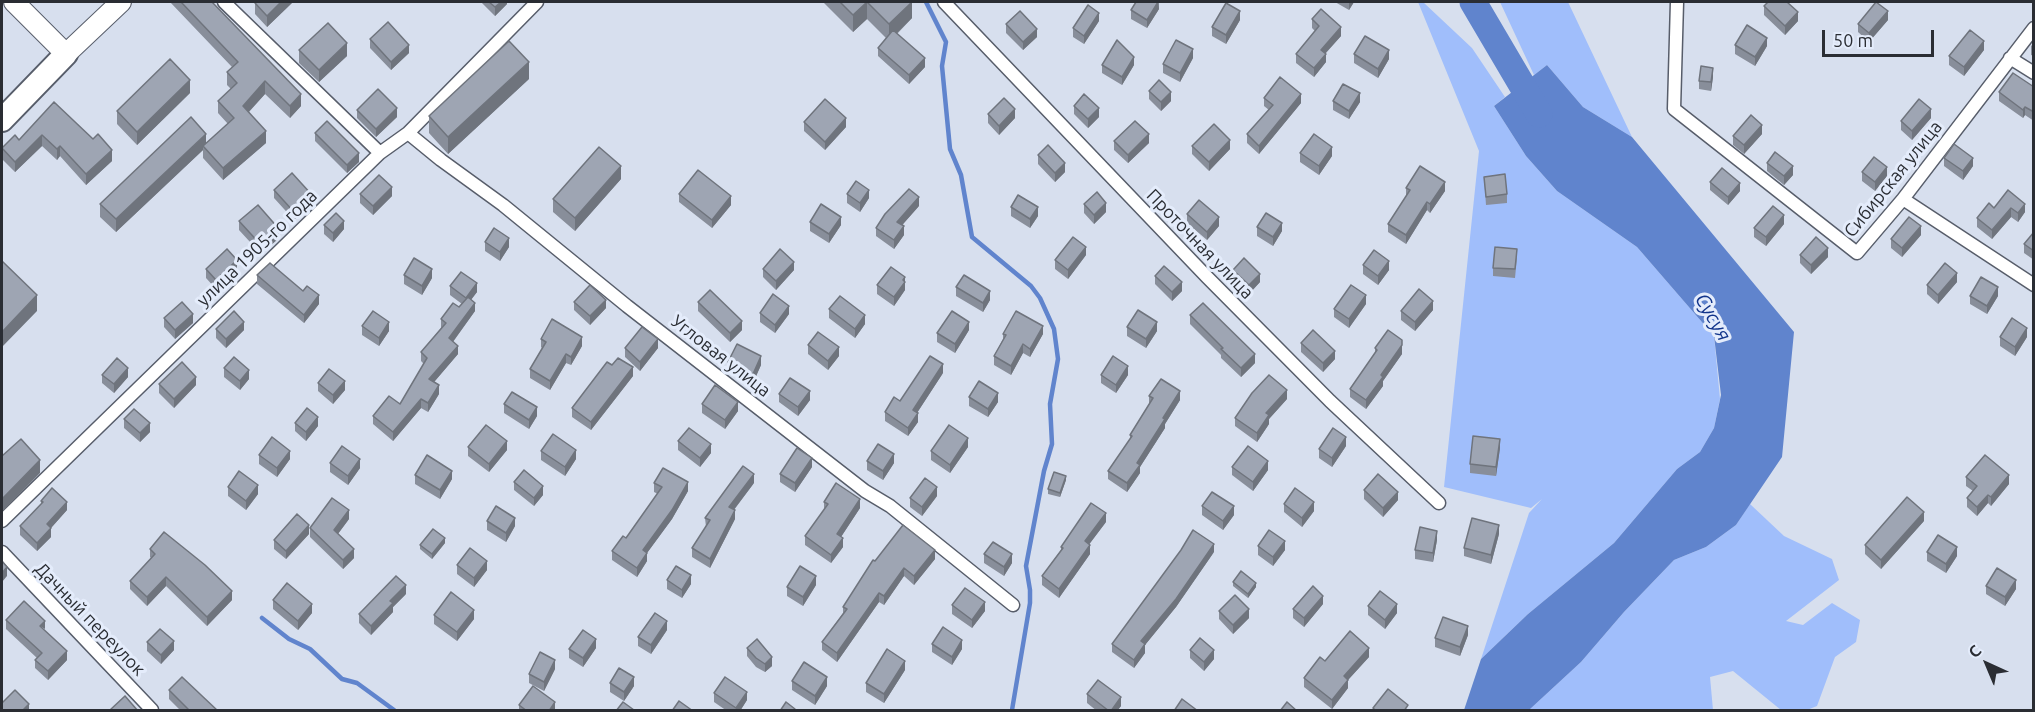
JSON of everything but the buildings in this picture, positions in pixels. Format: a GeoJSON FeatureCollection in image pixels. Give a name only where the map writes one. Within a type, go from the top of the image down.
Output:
{"type":"FeatureCollection","features":[{"type":"Feature","properties":{"kind":"highway"},"geometry":{"type":"LineString","coordinates":[[2,120],[66,54]]}},
{"type":"Feature","properties":{"kind":"main road"},"geometry":{"type":"LineString","coordinates":[[14,2],[66,54],[121,2]]}},
{"type":"Feature","properties":{"kind":"street"},"geometry":{"type":"LineString","coordinates":[[224,2],[381,153]]}},
{"type":"Feature","properties":{"kind":"street","name":"улица 1905-го года"},"geometry":{"type":"LineString","coordinates":[[2,520],[381,153],[408,133],[537,2]]}},
{"type":"Feature","properties":{"kind":"street","name":"Проточная улица"},"geometry":{"type":"LineString","coordinates":[[944,2],[1330,402],[1439,503]]}},
{"type":"Feature","properties":{"kind":"street","name":"Сибирская улица"},"geometry":{"type":"LineString","coordinates":[[1677,2],[1674,109],[1857,253],[1904,199],[2034,28]]}},
{"type":"Feature","properties":{"kind":"street"},"geometry":{"type":"LineString","coordinates":[[2010,58],[2034,74]]}},
{"type":"Feature","properties":{"kind":"street","name":"Угловая улица"},"geometry":{"type":"LineString","coordinates":[[408,133],[1013,605]]}},
{"type":"Feature","properties":{"kind":"street"},"geometry":{"type":"LineString","coordinates":[[1904,199],[2034,285]]}},
{"type":"Feature","properties":{"kind":"street","name":"Дачный переулок"},"geometry":{"type":"LineString","coordinates":[[2,552],[152,711]]}},
{"type":"Feature","properties":{"kind":"shaded area"},"geometry":{"type":"Polygon","coordinates":[[[1418,2],[1423,2],[1472,48],[1505,97],[1494,106],[1526,156],[1557,191],[1637,247],[1714,336],[1720,399],[1714,428],[1700,452],[1677,469],[1614,543],[1528,614],[1481,659],[1529,513],[1542,499],[1531,508],[1444,487],[1479,151],[1418,2]]]}},
{"type":"Feature","properties":{"kind":"shaded area"},"geometry":{"type":"Polygon","coordinates":[[[1500,2],[1568,2],[1632,137],[1583,107],[1547,65],[1534,75],[1500,2]]]}},
{"type":"Feature","properties":{"kind":"shaded area"},"geometry":{"type":"Polygon","coordinates":[[[1750,504],[1784,536],[1832,559],[1839,580],[1786,621],[1803,625],[1832,603],[1860,620],[1856,642],[1835,657],[1817,706],[1807,710],[1781,710],[1733,671],[1710,677],[1713,710],[1529,710],[1581,662],[1624,612],[1674,560],[1706,547],[1736,525],[1750,504]]]}},
{"type":"Feature","properties":{"kind":"water"},"geometry":{"type":"Polygon","coordinates":[[[1547,65],[1583,107],[1632,137],[1794,332],[1782,457],[1736,525],[1706,547],[1674,560],[1624,612],[1581,662],[1529,710],[1464,710],[1481,659],[1528,614],[1614,543],[1677,469],[1700,452],[1714,428],[1721,395],[1714,336],[1637,247],[1557,191],[1526,156],[1494,106],[1547,65]]]}},
{"type":"Feature","properties":{"kind":"waterway"},"geometry":{"type":"LineString","coordinates":[[926,2],[946,42],[942,66],[950,149],[961,175],[972,237],[1031,286],[1040,298],[1054,329],[1058,359],[1050,404],[1052,444],[1044,471],[1026,566],[1030,603],[1012,710]]}},
{"type":"Feature","properties":{"kind":"waterway","name":"Сусуя"},"geometry":{"type":"LineString","coordinates":[[1473,2],[1539,114]]}},
{"type":"Feature","properties":{"kind":"waterway"},"geometry":{"type":"LineString","coordinates":[[262,618],[289,639],[310,649],[342,679],[357,683],[394,710]]}}]}
